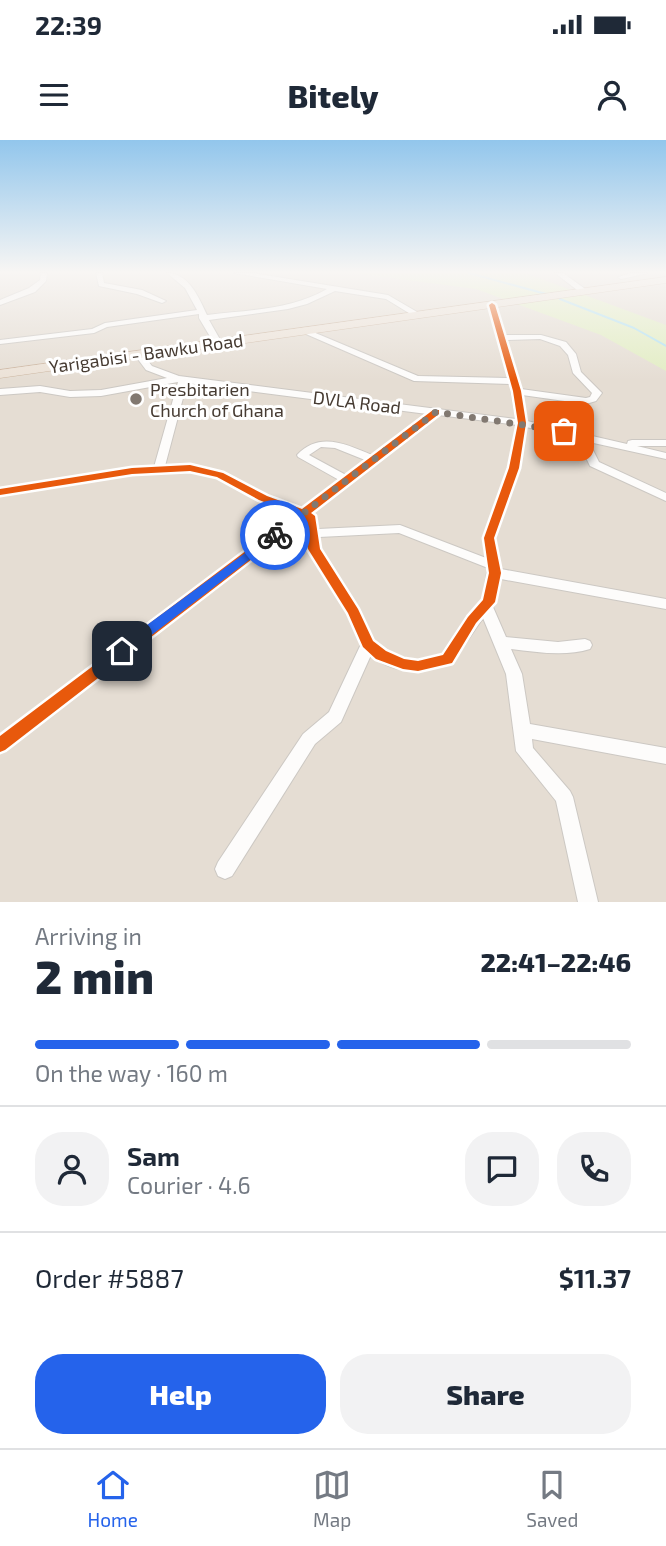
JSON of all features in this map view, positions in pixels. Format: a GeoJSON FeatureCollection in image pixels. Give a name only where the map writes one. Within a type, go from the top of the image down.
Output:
{"type":"FeatureCollection","features":[{"type":"Feature","properties":{"kind":"highway","name":"Yarigabisi - Bawku Road"},"geometry":{"type":"LineString","coordinates":[[0,374],[469,309]]}},
{"type":"Feature","properties":{"kind":"street"},"geometry":{"type":"LineString","coordinates":[[199,309],[218,343]]}},
{"type":"Feature","properties":{"kind":"street"},"geometry":{"type":"LineString","coordinates":[[0,342],[94,331],[104,325],[258,309]]}},
{"type":"Feature","properties":{"kind":"street"},"geometry":{"type":"LineString","coordinates":[[409,309],[420,316]]}},
{"type":"Feature","properties":{"kind":"street"},"geometry":{"type":"LineString","coordinates":[[493,309],[516,386],[522,423],[514,468],[489,538],[493,569],[486,608],[514,674],[525,751],[564,797],[588,902]]}},
{"type":"Feature","properties":{"kind":"street"},"geometry":{"type":"LineString","coordinates":[[303,331],[417,379],[516,386],[586,401],[593,400],[597,393],[579,376],[572,354],[563,344],[541,337],[503,338]]}},
{"type":"Feature","properties":{"kind":"street","name":"DVLA Road"},"geometry":{"type":"LineString","coordinates":[[138,354],[149,368],[180,379],[522,423],[666,456]]}},
{"type":"Feature","properties":{"kind":"street"},"geometry":{"type":"LineString","coordinates":[[0,392],[49,389],[70,394],[101,393],[180,379],[159,468]]}},
{"type":"Feature","properties":{"kind":"street"},"geometry":{"type":"LineString","coordinates":[[0,745],[436,412]]}},
{"type":"Feature","properties":{"kind":"street"},"geometry":{"type":"LineString","coordinates":[[581,435],[594,464],[666,496]]}},
{"type":"Feature","properties":{"kind":"street"},"geometry":{"type":"LineString","coordinates":[[347,480],[302,455],[317,443],[327,442],[373,460]]}},
{"type":"Feature","properties":{"kind":"street"},"geometry":{"type":"LineString","coordinates":[[621,444],[666,443]]}},
{"type":"Feature","properties":{"kind":"street"},"geometry":{"type":"LineString","coordinates":[[0,492],[159,468],[206,471],[311,519],[315,553],[354,612],[368,643],[381,655],[403,664],[437,664],[447,659],[472,620],[486,608]]}},
{"type":"Feature","properties":{"kind":"street"},"geometry":{"type":"LineString","coordinates":[[313,533],[400,529],[493,569],[666,604]]}},
{"type":"Feature","properties":{"kind":"street"},"geometry":{"type":"LineString","coordinates":[[500,642],[558,648],[585,645]]}},
{"type":"Feature","properties":{"kind":"street"},"geometry":{"type":"LineString","coordinates":[[225,869],[309,739],[335,717],[368,643]]}},
{"type":"Feature","properties":{"kind":"street"},"geometry":{"type":"LineString","coordinates":[[521,730],[666,756]]}},
{"type":"Feature","properties":{"kind":"shaded area"},"geometry":{"type":"Polygon","coordinates":[[[0,309],[666,309],[666,902],[0,902],[0,309]]]}},
{"type":"Feature","properties":{"kind":"green space"},"geometry":{"type":"Polygon","coordinates":[[[529,309],[621,309],[666,325],[666,371],[601,335],[529,309]]]}},
{"type":"Feature","properties":{"kind":"waterway"},"geometry":{"type":"LineString","coordinates":[[584,309],[634,328],[666,346]]}},
{"type":"Feature","properties":{"kind":"cycle path"},"geometry":{"type":"LineString","coordinates":[[0,492],[132,471],[190,468],[220,475],[263,498],[310,516],[314,549],[354,612],[368,644],[381,655],[403,664],[418,666],[447,659],[472,620],[489,602],[495,573],[489,538],[514,468],[522,423],[517,391],[493,309]]}},
{"type":"Feature","properties":{"kind":"cycle path"},"geometry":{"type":"LineString","coordinates":[[0,745],[436,412]]}},
{"type":"Feature","properties":{"kind":"way so far"},"geometry":{"type":"LineString","coordinates":[[275,535],[436,412],[564,431]]}},
{"type":"Feature","properties":{"kind":"place","name":"Presbitarien Church of Ghana"},"geometry":{"type":"Point","coordinates":[136,399]}},
{"type":"Feature","properties":{"kind":"route"},"geometry":{"type":"LineString","coordinates":[[122,651],[275,535]]}}]}
